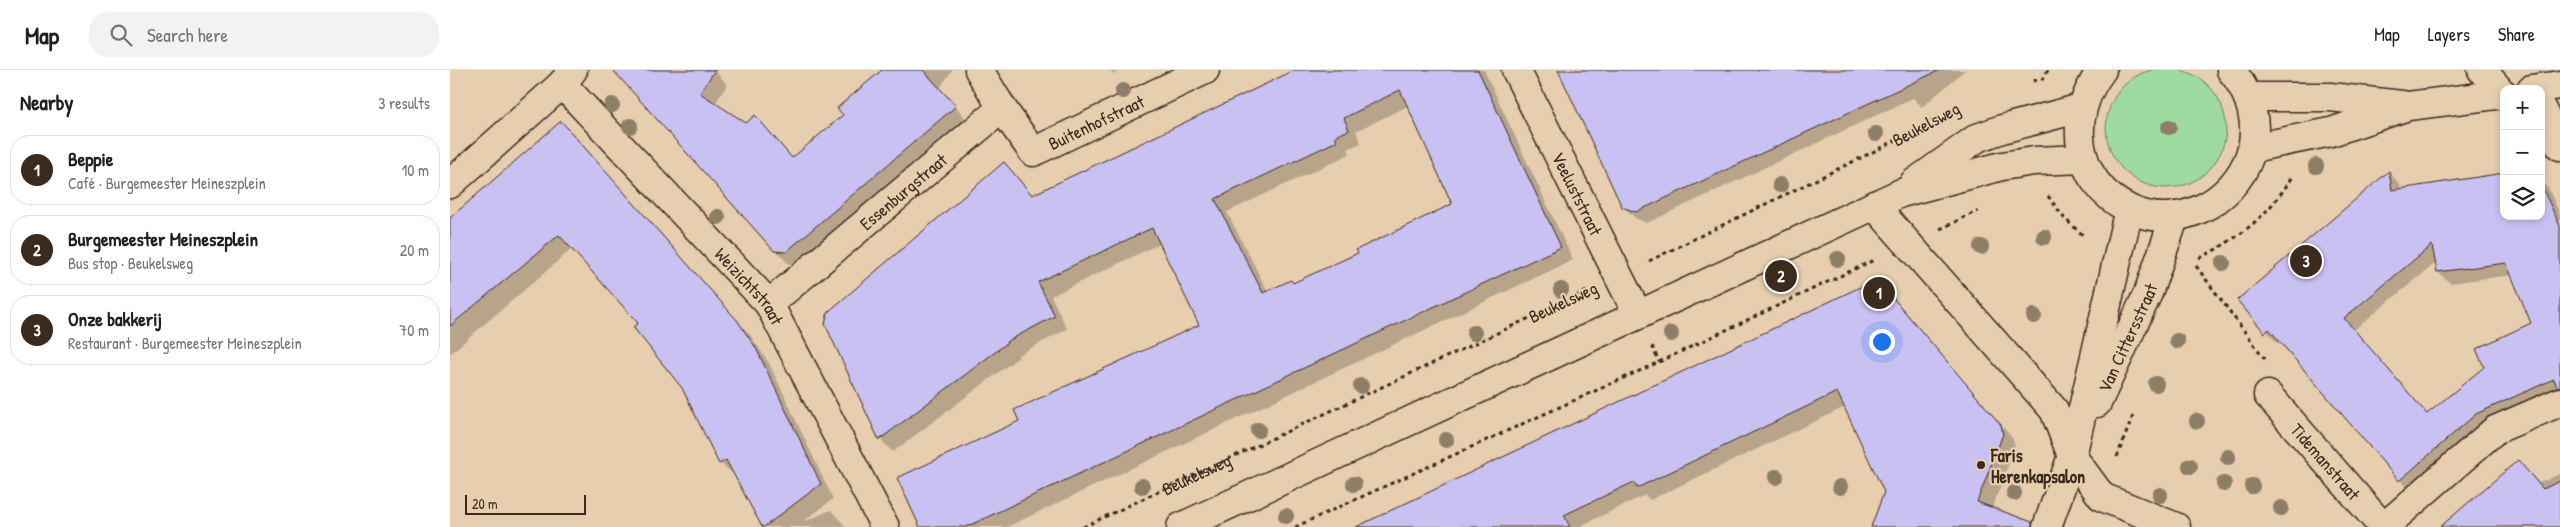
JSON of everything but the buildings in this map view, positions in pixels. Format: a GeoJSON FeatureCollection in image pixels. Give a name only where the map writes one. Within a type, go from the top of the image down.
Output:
{"type":"FeatureCollection","features":[{"type":"Feature","properties":{"kind":"street"},"geometry":{"type":"LineString","coordinates":[[979,70],[1002,108]]}},
{"type":"Feature","properties":{"kind":"street","name":"Buitenhofstraat"},"geometry":{"type":"LineString","coordinates":[[1002,108],[1033,152],[1205,70]]}},
{"type":"Feature","properties":{"kind":"street","name":"Veeluststraat"},"geometry":{"type":"LineString","coordinates":[[1516,70],[1638,315]]}},
{"type":"Feature","properties":{"kind":"street"},"geometry":{"type":"LineString","coordinates":[[2102,70],[2088,91],[2081,108],[2079,131],[2084,159],[2101,188],[2130,209],[2150,215],[2175,216],[2193,212],[2210,205],[2225,194],[2237,181],[2252,148],[2254,122],[2248,98],[2231,70]]}},
{"type":"Feature","properties":{"kind":"street"},"geometry":{"type":"LineString","coordinates":[[2482,70],[2500,91]]}},
{"type":"Feature","properties":{"kind":"street"},"geometry":{"type":"LineString","coordinates":[[450,184],[567,77]]}},
{"type":"Feature","properties":{"kind":"street","name":"Weizichtstraat"},"geometry":{"type":"LineString","coordinates":[[567,77],[769,304],[885,527]]}},
{"type":"Feature","properties":{"kind":"street"},"geometry":{"type":"LineString","coordinates":[[2545,87],[2560,85]]}},
{"type":"Feature","properties":{"kind":"street"},"geometry":{"type":"LineString","coordinates":[[2252,148],[2332,132],[2408,106],[2500,94]]}},
{"type":"Feature","properties":{"kind":"street"},"geometry":{"type":"LineString","coordinates":[[2248,98],[2330,97],[2408,106]]}},
{"type":"Feature","properties":{"kind":"street","name":"Essenburgstraat"},"geometry":{"type":"LineString","coordinates":[[769,304],[1002,108]]}},
{"type":"Feature","properties":{"kind":"street","name":"Beukelsweg"},"geometry":{"type":"LineString","coordinates":[[1901,193],[1977,138],[2002,129],[2081,108]]}},
{"type":"Feature","properties":{"kind":"street"},"geometry":{"type":"LineString","coordinates":[[2545,116],[2560,146]]}},
{"type":"Feature","properties":{"kind":"street","name":"Beukelsweg"},"geometry":{"type":"LineString","coordinates":[[1181,527],[1901,193],[2002,166],[2034,161],[2084,159]]}},
{"type":"Feature","properties":{"kind":"street"},"geometry":{"type":"LineString","coordinates":[[1874,205],[2054,410],[2072,456],[2102,497],[2176,527]]}},
{"type":"Feature","properties":{"kind":"street","name":"Van Cittersstraat"},"geometry":{"type":"LineString","coordinates":[[2072,456],[2130,209]]}},
{"type":"Feature","properties":{"kind":"street","name":"Van Cittersstraat"},"geometry":{"type":"LineString","coordinates":[[2047,527],[2072,456],[2148,293],[2175,216]]}},
{"type":"Feature","properties":{"kind":"street","name":"Tidemanstraat"},"geometry":{"type":"LineString","coordinates":[[2268,395],[2383,527]]}},
{"type":"Feature","properties":{"kind":"street"},"geometry":{"type":"LineString","coordinates":[[2383,527],[2495,430],[2560,402]]}},
{"type":"Feature","properties":{"kind":"path"},"geometry":{"type":"LineString","coordinates":[[2023,84],[2042,79],[2048,70]]}},
{"type":"Feature","properties":{"kind":"path","name":"Beukelsweg"},"geometry":{"type":"LineString","coordinates":[[1083,527],[1619,276],[1885,146],[1958,106]]}},
{"type":"Feature","properties":{"kind":"path"},"geometry":{"type":"LineString","coordinates":[[2046,193],[2064,218],[2087,238]]}},
{"type":"Feature","properties":{"kind":"path"},"geometry":{"type":"LineString","coordinates":[[1295,527],[1659,362],[1986,207]]}},
{"type":"Feature","properties":{"kind":"path"},"geometry":{"type":"LineString","coordinates":[[2193,261],[2282,383],[2268,395]]}},
{"type":"Feature","properties":{"kind":"green space"},"geometry":{"type":"Polygon","coordinates":[[[2166,68],[2178,69],[2189,73],[2199,78],[2208,86],[2216,95],[2221,105],[2225,116],[2225,140],[2221,151],[2216,161],[2208,170],[2199,178],[2189,183],[2178,187],[2166,188],[2154,187],[2143,183],[2133,178],[2124,170],[2116,161],[2111,151],[2107,140],[2106,128],[2107,116],[2111,105],[2116,95],[2124,86],[2133,78],[2143,73],[2154,69],[2166,68]]]}},
{"type":"Feature","properties":{"kind":"place","name":"Onze bakkerij"},"geometry":{"type":"Point","coordinates":[2306,261]}},
{"type":"Feature","properties":{"kind":"place","name":"Burgemeester Meineszplein"},"geometry":{"type":"Point","coordinates":[1781,276]}},
{"type":"Feature","properties":{"kind":"place","name":"Beppie"},"geometry":{"type":"Point","coordinates":[1879,293]}},
{"type":"Feature","properties":{"kind":"place","name":"Faris Herenkapsalon"},"geometry":{"type":"Point","coordinates":[1981,465]}}]}
